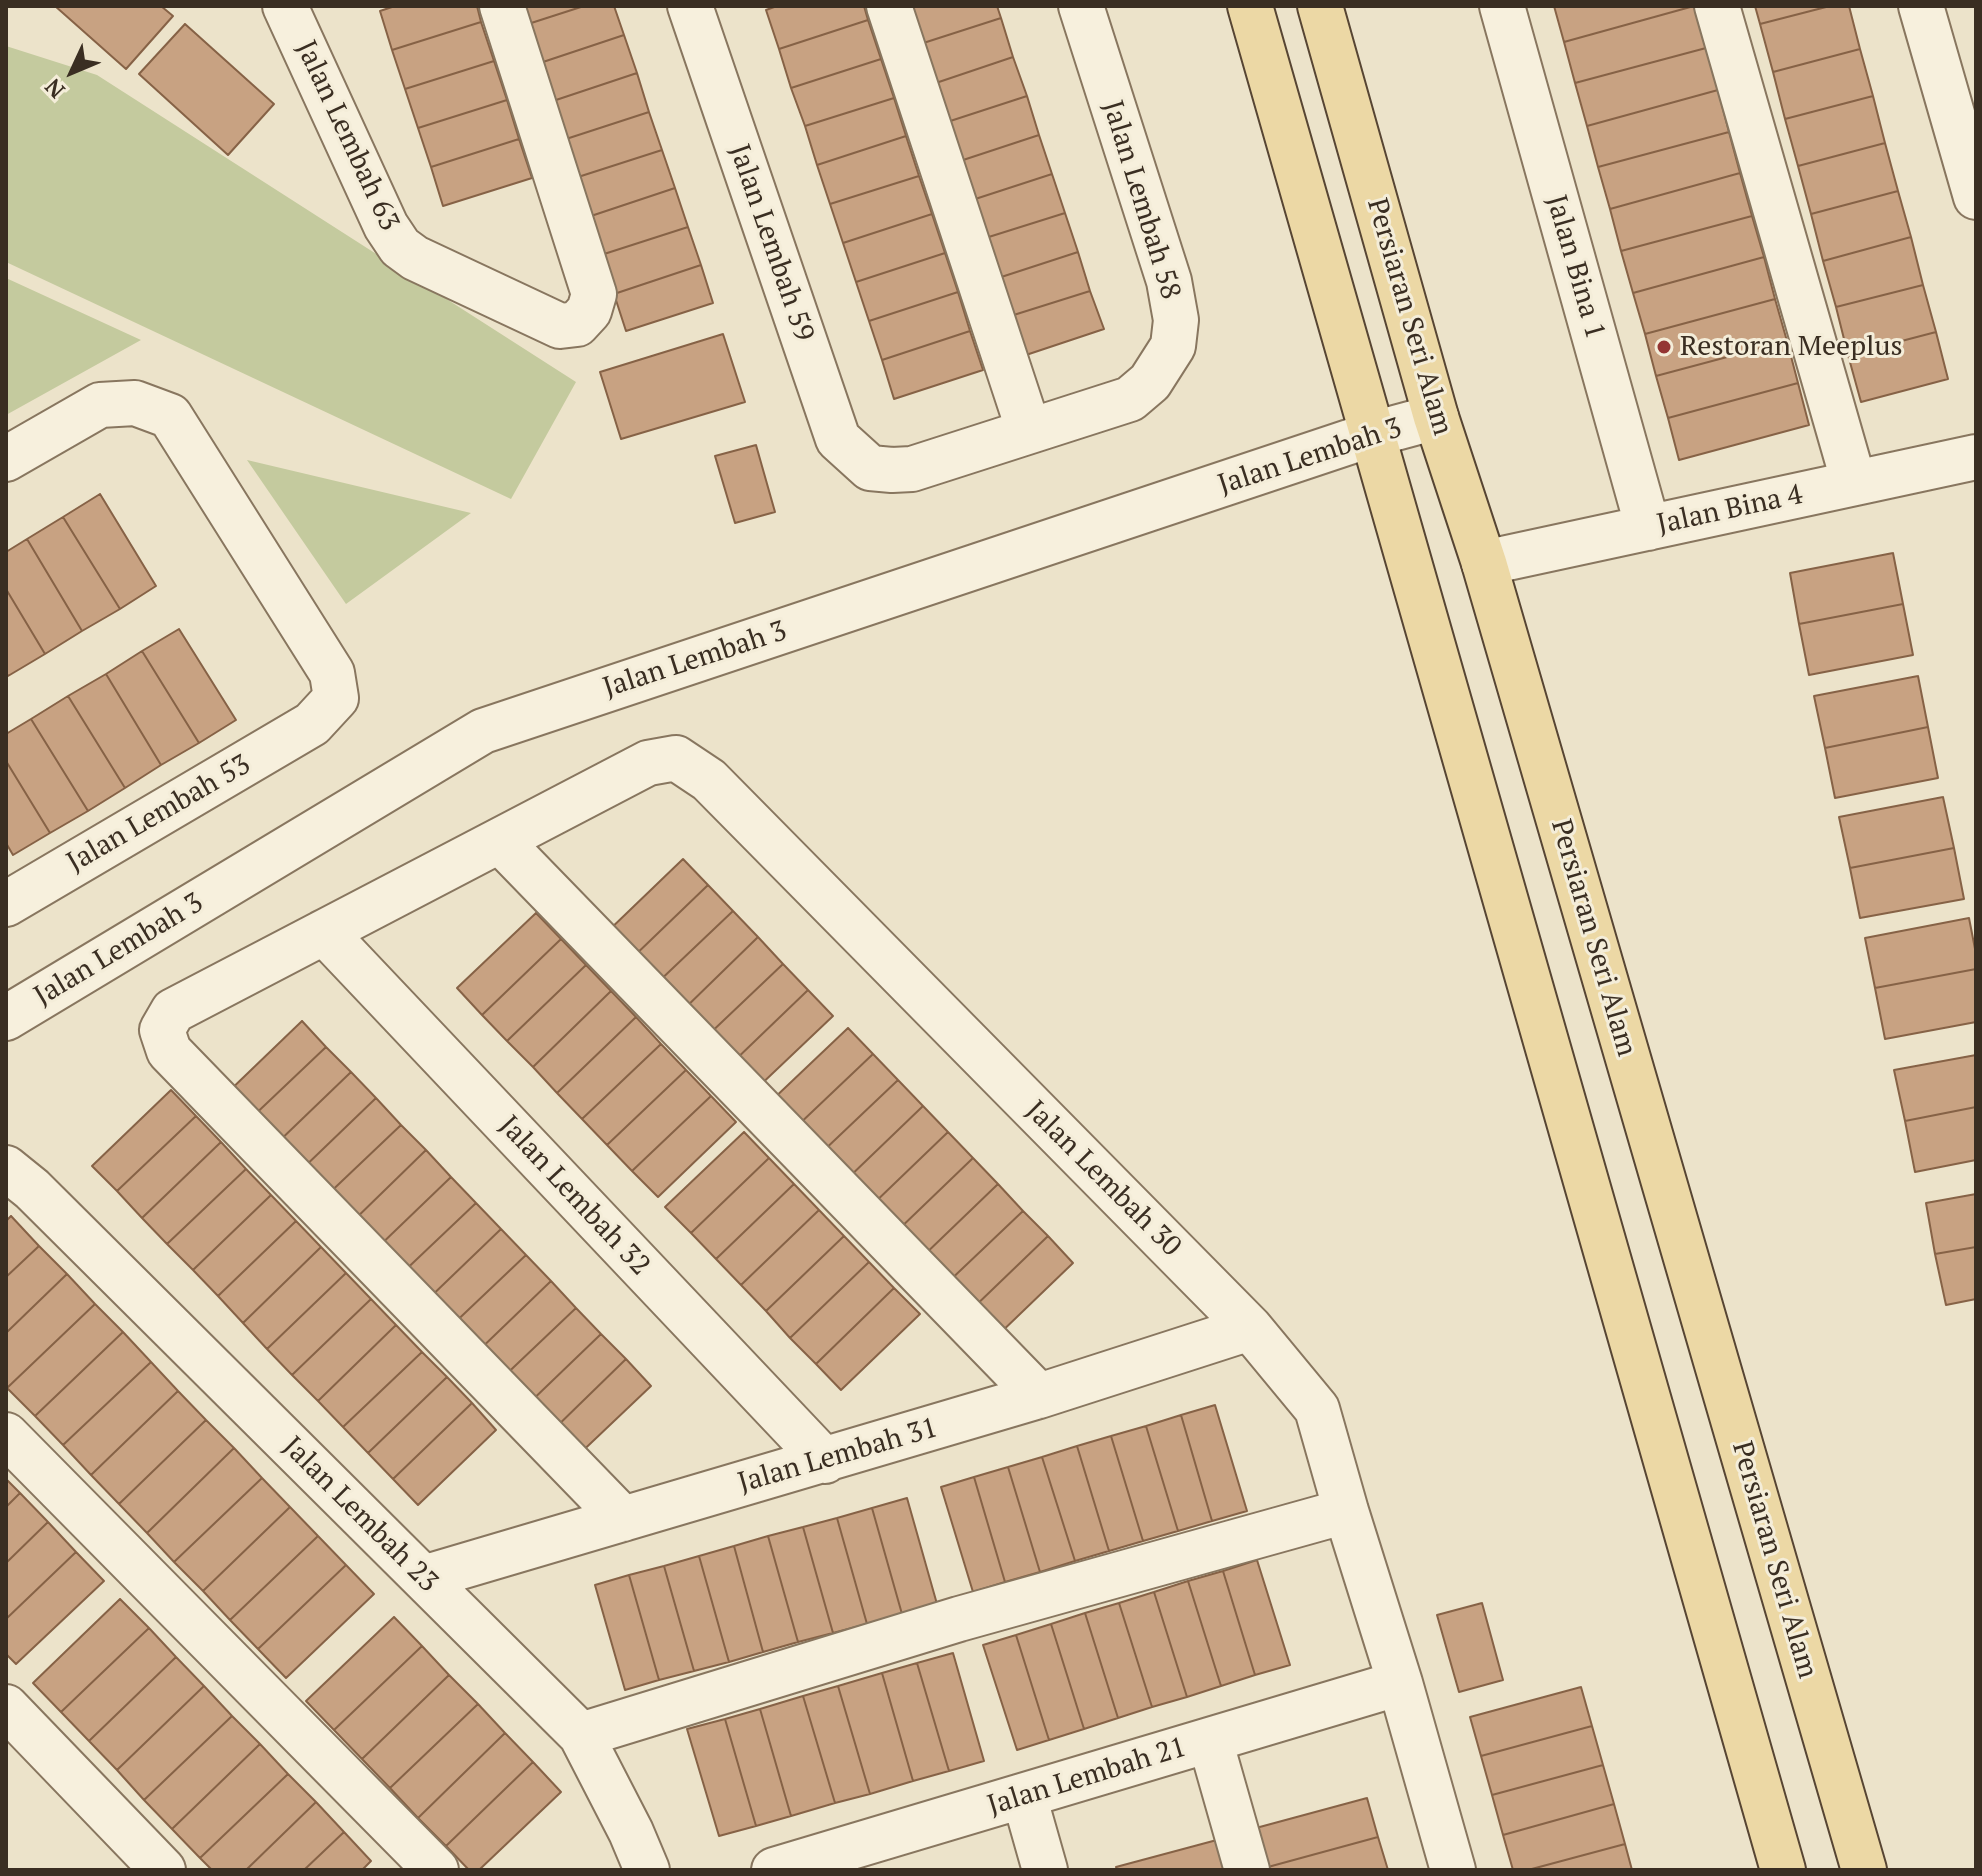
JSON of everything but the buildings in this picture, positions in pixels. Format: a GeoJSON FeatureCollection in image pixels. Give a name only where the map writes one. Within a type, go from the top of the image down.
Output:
{"type":"FeatureCollection","features":[{"type":"Feature","properties":{"kind":"main road"},"geometry":{"type":"LineString","coordinates":[[1250,6],[1783,1870]]}},
{"type":"Feature","properties":{"kind":"main road","name":"Persiaran Seri Alam"},"geometry":{"type":"LineString","coordinates":[[1320,6],[1436,417],[1484,563],[1864,1870]]}},
{"type":"Feature","properties":{"kind":"street","name":"Jalan Lembah 63"},"geometry":{"type":"LineString","coordinates":[[285,6],[386,226],[400,247],[415,258],[560,326],[577,324],[589,311],[594,294],[502,6]]}},
{"type":"Feature","properties":{"kind":"street","name":"Jalan Lembah 59"},"geometry":{"type":"LineString","coordinates":[[690,6],[838,439],[870,468]]}},
{"type":"Feature","properties":{"kind":"street"},"geometry":{"type":"LineString","coordinates":[[889,6],[1029,431]]}},
{"type":"Feature","properties":{"kind":"street","name":"Jalan Lembah 58"},"geometry":{"type":"LineString","coordinates":[[870,468],[912,469],[1130,399],[1150,382],[1173,346],[1176,320],[1169,281],[1081,6]]}},
{"type":"Feature","properties":{"kind":"street","name":"Jalan Bina 1"},"geometry":{"type":"LineString","coordinates":[[1502,6],[1648,528]]}},
{"type":"Feature","properties":{"kind":"street"},"geometry":{"type":"LineString","coordinates":[[1717,6],[1854,483]]}},
{"type":"Feature","properties":{"kind":"street"},"geometry":{"type":"LineString","coordinates":[[1921,6],[1976,197]]}},
{"type":"Feature","properties":{"kind":"street","name":"Jalan Lembah 53"},"geometry":{"type":"LineString","coordinates":[[6,459],[100,405],[135,403],[170,416],[332,673],[336,698],[312,724],[6,904]]}},
{"type":"Feature","properties":{"kind":"street","name":"Jalan Lembah 3"},"geometry":{"type":"LineString","coordinates":[[6,1018],[483,731],[1373,434],[1436,417]]}},
{"type":"Feature","properties":{"kind":"street","name":"Jalan Bina 4"},"geometry":{"type":"LineString","coordinates":[[1484,563],[1976,457]]}},
{"type":"Feature","properties":{"kind":"street","name":"Jalan Lembah 30"},"geometry":{"type":"LineString","coordinates":[[500,841],[648,763],[676,758],[709,780],[1250,1328],[1317,1409],[1453,1870]]}},
{"type":"Feature","properties":{"kind":"street"},"geometry":{"type":"LineString","coordinates":[[623,1519],[169,1051],[162,1030],[173,1011],[500,841],[1039,1396]]}},
{"type":"Feature","properties":{"kind":"street","name":"Jalan Lembah 32"},"geometry":{"type":"LineString","coordinates":[[324,932],[825,1461]]}},
{"type":"Feature","properties":{"kind":"street","name":"Jalan Lembah 23"},"geometry":{"type":"LineString","coordinates":[[19,1179],[581,1735],[647,1870]]}},
{"type":"Feature","properties":{"kind":"street","name":"Jalan Lembah 31"},"geometry":{"type":"LineString","coordinates":[[423,1578],[825,1461],[1250,1328]]}},
{"type":"Feature","properties":{"kind":"street"},"geometry":{"type":"LineString","coordinates":[[6,1435],[436,1870]]}},
{"type":"Feature","properties":{"kind":"street"},"geometry":{"type":"LineString","coordinates":[[581,1735],[959,1619],[1346,1511]]}},
{"type":"Feature","properties":{"kind":"street","name":"Jalan Lembah 21"},"geometry":{"type":"LineString","coordinates":[[774,1870],[849,1860],[1024,1796],[1400,1683]]}},
{"type":"Feature","properties":{"kind":"street"},"geometry":{"type":"LineString","coordinates":[[6,1707],[163,1870]]}},
{"type":"Feature","properties":{"kind":"street"},"geometry":{"type":"LineString","coordinates":[[1210,1740],[1247,1870]]}},
{"type":"Feature","properties":{"kind":"street"},"geometry":{"type":"LineString","coordinates":[[1024,1796],[1045,1870]]}},
{"type":"Feature","properties":{"kind":"green space"},"geometry":{"type":"Polygon","coordinates":[[[6,46],[97,75],[576,382],[511,499],[6,262],[6,46]]]}},
{"type":"Feature","properties":{"kind":"green space"},"geometry":{"type":"Polygon","coordinates":[[[6,278],[141,340],[6,415],[6,278]]]}},
{"type":"Feature","properties":{"kind":"green space"},"geometry":{"type":"Polygon","coordinates":[[[247,460],[471,513],[346,604],[247,460]]]}},
{"type":"Feature","properties":{"kind":"place","name":"Restoran Meeplus"},"geometry":{"type":"Point","coordinates":[1664,347]}}]}
